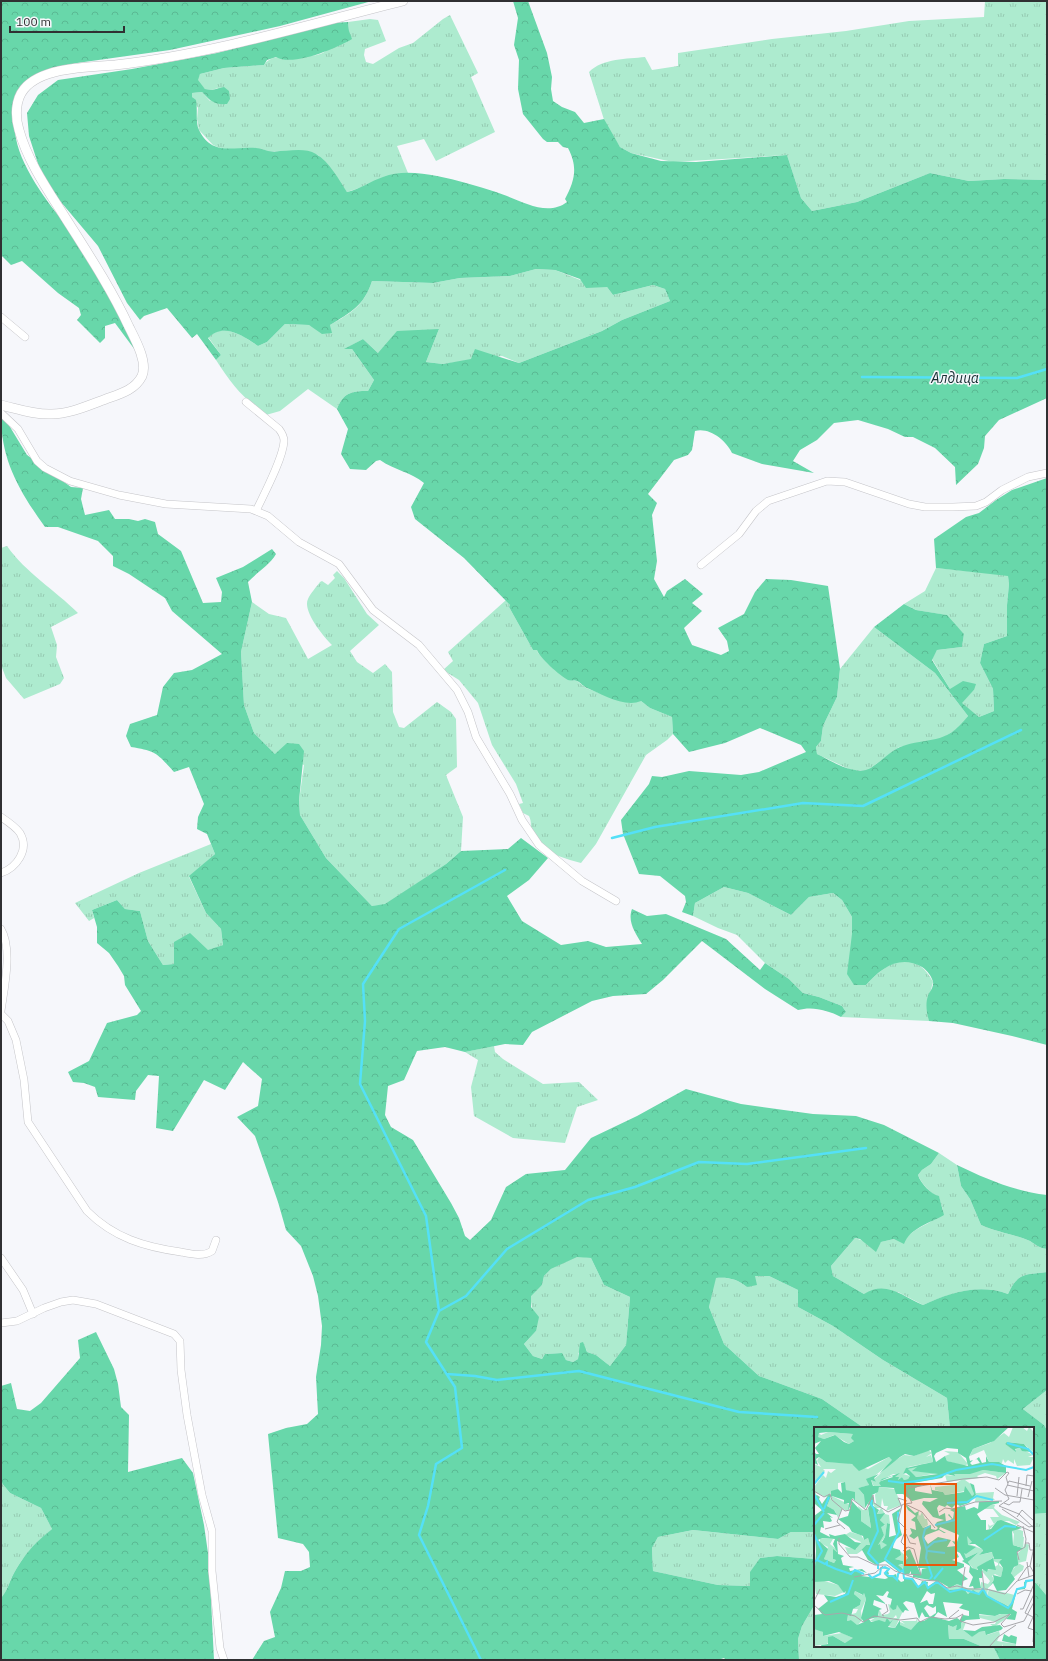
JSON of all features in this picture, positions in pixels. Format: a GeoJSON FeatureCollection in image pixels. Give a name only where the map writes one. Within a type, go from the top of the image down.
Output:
{"type":"FeatureCollection","features":[{"type":"Feature","properties":{"kind":"street"},"geometry":{"type":"LineString","coordinates":[[1,405],[42,414],[55,414],[82,408],[125,392],[137,383],[142,375],[143,368],[139,347],[114,296],[44,184],[25,148],[18,128],[17,115],[18,99],[24,89],[35,80],[46,75],[71,69],[156,60],[263,37],[403,1]]}},
{"type":"Feature","properties":{"kind":"street"},"geometry":{"type":"LineString","coordinates":[[1,317],[25,336]]}},
{"type":"Feature","properties":{"kind":"street"},"geometry":{"type":"LineString","coordinates":[[246,402],[280,429],[283,435],[283,444],[280,455],[256,511]]}},
{"type":"Feature","properties":{"kind":"street"},"geometry":{"type":"LineString","coordinates":[[1,413],[18,429],[37,461],[45,468],[70,480],[119,495],[166,504],[237,507],[256,511],[268,516],[299,542],[338,564],[373,610],[419,645],[463,700],[476,737],[510,794],[522,820],[539,845],[586,884],[616,901]]}},
{"type":"Feature","properties":{"kind":"street"},"geometry":{"type":"LineString","coordinates":[[701,565],[739,534],[756,511],[768,501],[827,481],[845,482],[909,504],[925,507],[953,508],[976,506],[986,502],[1002,490],[1028,477],[1047,473]]}},
{"type":"Feature","properties":{"kind":"street"},"geometry":{"type":"LineString","coordinates":[[1,817],[20,833],[22,839],[22,851],[21,857],[11,870],[1,873]]}},
{"type":"Feature","properties":{"kind":"street"},"geometry":{"type":"LineString","coordinates":[[1,929],[6,942],[6,967],[1,1012],[8,1020],[15,1036],[24,1080],[26,1114],[32,1130],[88,1211],[96,1220],[119,1235],[135,1243],[156,1249],[202,1255],[212,1251],[216,1240]]}},
{"type":"Feature","properties":{"kind":"street"},"geometry":{"type":"LineString","coordinates":[[1,1258],[23,1290],[33,1314]]}},
{"type":"Feature","properties":{"kind":"street"},"geometry":{"type":"LineString","coordinates":[[1,1323],[17,1322],[61,1302],[86,1301],[174,1334],[180,1341],[181,1370],[187,1415],[202,1495],[212,1531],[212,1571],[220,1648],[224,1660]]}},
{"type":"Feature","properties":{"kind":"green space"},"geometry":{"type":"Polygon","coordinates":[[[1,1],[372,1],[280,26],[170,50],[77,63],[55,68],[21,92],[16,117],[15,132],[17,144],[22,157],[43,196],[69,228],[132,336],[135,350],[115,323],[105,326],[105,338],[100,343],[77,320],[81,315],[79,308],[58,293],[22,261],[11,265],[1,255],[1,1]]]}},
{"type":"Feature","properties":{"kind":"green space"},"geometry":{"type":"Polygon","coordinates":[[[513,1],[528,1],[547,53],[552,77],[551,89],[553,101],[562,107],[575,112],[584,123],[604,119],[620,147],[631,153],[661,161],[696,162],[787,155],[801,198],[812,211],[857,202],[930,173],[969,181],[1004,179],[1047,180],[1047,398],[999,420],[985,436],[984,448],[978,464],[956,485],[955,467],[935,448],[913,437],[905,437],[888,429],[858,420],[834,423],[817,440],[800,450],[793,461],[814,473],[762,464],[732,453],[721,439],[711,433],[700,430],[695,431],[692,450],[688,455],[674,460],[648,494],[657,503],[652,515],[657,561],[654,579],[664,597],[667,591],[685,579],[703,594],[692,603],[702,611],[684,628],[692,645],[721,655],[729,651],[727,641],[718,628],[744,614],[755,592],[766,579],[791,580],[828,586],[840,669],[837,697],[823,726],[821,741],[816,747],[817,754],[841,766],[853,770],[866,770],[900,747],[944,737],[959,726],[968,716],[935,673],[874,627],[904,604],[916,610],[947,615],[964,634],[962,647],[937,650],[932,660],[950,689],[963,681],[976,684],[974,690],[962,703],[979,717],[994,711],[993,689],[980,663],[984,644],[1007,636],[1008,576],[936,568],[934,539],[966,517],[979,513],[1012,490],[1047,478],[1047,1045],[953,1023],[929,1021],[927,1002],[933,982],[926,970],[914,963],[899,962],[885,968],[866,985],[854,985],[847,974],[852,934],[852,917],[842,900],[833,893],[809,897],[791,915],[748,893],[724,887],[695,903],[693,916],[682,912],[686,902],[685,896],[660,876],[639,874],[623,834],[621,820],[649,784],[652,776],[662,777],[689,771],[741,775],[759,772],[806,752],[801,745],[760,728],[725,743],[689,752],[673,734],[672,717],[650,708],[641,701],[635,703],[621,702],[606,697],[577,681],[564,678],[546,662],[537,650],[533,650],[509,607],[510,605],[464,558],[415,519],[411,507],[424,483],[414,476],[380,460],[376,461],[366,470],[350,469],[341,454],[348,429],[337,409],[339,404],[345,396],[352,392],[368,391],[374,380],[352,349],[344,349],[363,339],[378,353],[397,331],[439,329],[426,362],[443,364],[471,359],[475,349],[519,363],[602,331],[622,320],[670,301],[665,289],[653,285],[613,295],[607,287],[586,288],[580,279],[555,270],[536,269],[510,276],[460,278],[433,283],[372,281],[365,297],[356,308],[330,325],[332,333],[322,334],[309,325],[285,324],[267,342],[258,346],[233,332],[220,331],[214,333],[208,338],[221,355],[216,360],[197,334],[192,338],[167,308],[144,316],[140,320],[127,303],[98,246],[55,195],[39,167],[29,136],[27,113],[38,95],[58,80],[132,69],[217,53],[332,23],[348,22],[352,39],[315,55],[293,60],[276,57],[267,60],[264,65],[224,68],[200,74],[198,80],[205,89],[212,90],[224,87],[229,91],[230,99],[227,104],[219,104],[210,100],[202,92],[192,93],[192,97],[196,100],[198,127],[204,138],[210,144],[224,148],[256,148],[268,151],[305,150],[311,152],[321,157],[325,161],[347,192],[396,173],[417,173],[467,183],[532,206],[550,208],[559,206],[567,202],[565,199],[571,186],[574,174],[573,161],[568,148],[563,147],[558,142],[547,142],[543,139],[523,114],[518,89],[519,60],[514,45],[518,18],[513,1]]]}},
{"type":"Feature","properties":{"kind":"green space"},"geometry":{"type":"Polygon","coordinates":[[[985,1],[1047,1],[1047,180],[1004,179],[969,181],[930,173],[857,202],[812,211],[801,198],[787,155],[673,162],[631,153],[620,147],[606,126],[589,72],[601,64],[623,59],[645,57],[652,70],[678,66],[678,53],[772,39],[846,31],[909,21],[984,17],[985,1]]]}},
{"type":"Feature","properties":{"kind":"green space"},"geometry":{"type":"Polygon","coordinates":[[[450,15],[478,73],[471,77],[495,132],[436,161],[424,139],[397,146],[408,173],[384,178],[347,192],[318,155],[298,151],[267,151],[257,148],[224,150],[213,145],[199,130],[197,119],[198,108],[192,97],[192,93],[202,92],[210,101],[218,88],[212,90],[205,89],[197,80],[200,74],[224,68],[264,65],[268,60],[274,58],[313,56],[320,54],[331,47],[349,31],[348,22],[370,19],[378,20],[386,41],[365,49],[364,55],[366,62],[373,64],[399,48],[413,43],[450,15]]]}},
{"type":"Feature","properties":{"kind":"green space"},"geometry":{"type":"Polygon","coordinates":[[[536,269],[555,270],[598,287],[607,287],[613,295],[653,285],[665,289],[670,301],[622,320],[602,331],[519,363],[502,356],[443,364],[426,362],[439,329],[378,353],[363,339],[345,349],[352,349],[374,380],[368,391],[352,392],[348,394],[342,399],[337,409],[308,389],[280,411],[266,415],[250,402],[227,377],[216,360],[221,355],[208,337],[220,331],[233,332],[258,346],[267,342],[285,324],[309,325],[331,333],[330,325],[344,317],[361,303],[369,290],[372,281],[433,283],[460,278],[510,276],[536,269]]]}},
{"type":"Feature","properties":{"kind":"green space"},"geometry":{"type":"Polygon","coordinates":[[[1,416],[7,422],[27,455],[71,487],[83,488],[81,499],[85,515],[109,510],[115,519],[129,519],[138,521],[145,519],[155,522],[158,534],[181,551],[203,603],[221,602],[222,592],[216,578],[243,567],[272,549],[276,554],[270,562],[248,582],[252,602],[241,652],[244,705],[254,733],[275,754],[287,743],[299,744],[304,751],[299,801],[300,815],[326,858],[372,906],[385,904],[446,864],[461,851],[508,849],[521,838],[548,858],[529,880],[507,896],[522,921],[561,945],[588,941],[606,947],[642,944],[631,923],[632,909],[647,916],[666,914],[726,939],[760,970],[765,963],[789,979],[803,993],[819,997],[842,1006],[846,1012],[841,1017],[820,1009],[809,1008],[798,1010],[765,989],[702,941],[663,980],[646,994],[613,996],[592,1001],[532,1032],[523,1045],[505,1044],[465,1052],[445,1047],[417,1051],[404,1080],[388,1086],[385,1115],[391,1127],[413,1140],[451,1203],[459,1218],[465,1236],[470,1240],[491,1220],[506,1187],[526,1174],[565,1170],[591,1138],[637,1116],[686,1089],[741,1104],[813,1114],[856,1116],[884,1125],[939,1153],[931,1164],[922,1170],[918,1175],[921,1182],[927,1188],[939,1196],[944,1215],[921,1226],[907,1238],[904,1244],[894,1239],[881,1242],[876,1252],[860,1239],[855,1238],[831,1266],[833,1276],[864,1294],[872,1290],[887,1289],[923,1305],[954,1293],[975,1289],[986,1289],[1008,1294],[1019,1278],[1028,1274],[1047,1272],[1047,1390],[1023,1409],[1044,1425],[1047,1430],[1047,1513],[1034,1514],[1034,1427],[950,1427],[947,1398],[883,1360],[833,1326],[798,1307],[798,1290],[769,1276],[755,1276],[757,1285],[747,1287],[732,1279],[716,1278],[709,1307],[724,1344],[759,1376],[822,1399],[863,1427],[814,1427],[814,1532],[791,1532],[778,1539],[693,1530],[658,1537],[652,1548],[653,1571],[718,1585],[750,1586],[750,1572],[760,1558],[777,1556],[814,1559],[814,1606],[802,1626],[798,1639],[799,1660],[726,1660],[724,1658],[718,1660],[252,1660],[264,1641],[275,1637],[270,1612],[281,1588],[285,1571],[301,1571],[310,1567],[309,1552],[303,1544],[278,1538],[268,1434],[286,1428],[307,1424],[318,1414],[316,1377],[321,1345],[322,1326],[318,1296],[313,1276],[301,1246],[286,1230],[255,1136],[237,1117],[258,1106],[262,1079],[243,1062],[225,1090],[204,1080],[173,1131],[156,1128],[159,1076],[148,1075],[136,1091],[135,1100],[98,1097],[95,1087],[84,1083],[73,1082],[68,1072],[89,1061],[107,1023],[137,1015],[141,1011],[125,985],[124,976],[118,966],[109,953],[97,943],[97,927],[92,910],[117,900],[125,909],[140,911],[148,941],[163,965],[174,964],[174,942],[190,933],[208,950],[223,945],[221,929],[206,913],[189,876],[215,854],[207,834],[197,829],[198,817],[204,804],[189,767],[174,772],[156,754],[131,747],[126,736],[130,724],[157,715],[163,687],[174,673],[192,670],[222,654],[172,611],[165,598],[129,574],[113,566],[113,556],[98,541],[58,527],[45,527],[20,488],[8,462],[4,447],[1,416]],[[577,1257],[551,1269],[544,1276],[542,1285],[531,1296],[531,1307],[539,1317],[536,1331],[524,1344],[533,1356],[542,1359],[545,1354],[562,1353],[566,1360],[573,1362],[578,1359],[580,1343],[583,1342],[587,1352],[596,1355],[610,1366],[626,1345],[630,1297],[604,1285],[591,1258],[577,1257]]]}},
{"type":"Feature","properties":{"kind":"green space"},"geometry":{"type":"Polygon","coordinates":[[[7,546],[23,565],[78,613],[51,627],[57,645],[56,657],[64,678],[60,684],[24,699],[6,678],[1,665],[1,548],[7,546]]]}},
{"type":"Feature","properties":{"kind":"green space"},"geometry":{"type":"Polygon","coordinates":[[[936,568],[1008,575],[1007,636],[984,644],[980,663],[993,689],[994,711],[979,717],[961,703],[974,690],[950,689],[932,659],[937,650],[962,647],[964,634],[946,615],[916,610],[904,604],[925,591],[936,568]]]}},
{"type":"Feature","properties":{"kind":"green space"},"geometry":{"type":"Polygon","coordinates":[[[337,571],[344,578],[367,614],[379,625],[350,651],[357,662],[373,673],[385,664],[392,672],[393,712],[399,727],[404,728],[437,702],[451,712],[456,719],[457,767],[446,775],[463,817],[461,851],[446,864],[385,905],[372,906],[326,858],[300,815],[299,801],[304,765],[275,754],[254,733],[244,705],[241,652],[252,602],[269,614],[286,618],[308,659],[332,645],[319,630],[311,617],[307,604],[308,599],[320,582],[322,581],[328,585],[335,578],[333,575],[337,571]]]}},
{"type":"Feature","properties":{"kind":"green space"},"geometry":{"type":"Polygon","coordinates":[[[506,600],[533,650],[537,650],[538,653],[569,680],[577,681],[586,688],[618,700],[641,701],[650,708],[672,717],[673,734],[646,755],[596,844],[581,863],[552,853],[540,845],[531,830],[529,816],[523,813],[519,804],[523,803],[516,784],[492,745],[478,703],[459,680],[443,670],[453,661],[448,652],[506,600]]]}},
{"type":"Feature","properties":{"kind":"green space"},"geometry":{"type":"Polygon","coordinates":[[[874,627],[935,673],[968,716],[960,727],[941,739],[899,747],[868,770],[851,770],[817,754],[816,747],[821,741],[823,726],[837,697],[840,669],[874,627]]]}},
{"type":"Feature","properties":{"kind":"green space"},"geometry":{"type":"Polygon","coordinates":[[[211,844],[215,854],[189,877],[206,913],[221,929],[223,945],[174,964],[163,965],[148,941],[140,911],[125,909],[117,900],[92,910],[94,918],[89,921],[75,903],[139,873],[211,844]]]}},
{"type":"Feature","properties":{"kind":"green space"},"geometry":{"type":"Polygon","coordinates":[[[724,887],[748,893],[791,915],[809,897],[833,893],[842,900],[852,917],[852,934],[866,985],[883,969],[892,964],[901,961],[909,961],[918,964],[926,971],[933,982],[927,1005],[929,1021],[841,1017],[846,1012],[842,1006],[819,997],[803,993],[789,979],[765,963],[737,935],[693,916],[695,903],[724,887]]]}},
{"type":"Feature","properties":{"kind":"green space"},"geometry":{"type":"Polygon","coordinates":[[[494,1046],[495,1052],[503,1059],[543,1084],[579,1082],[598,1100],[577,1107],[565,1143],[513,1138],[474,1116],[471,1087],[478,1060],[465,1052],[494,1046]]]}},
{"type":"Feature","properties":{"kind":"green space"},"geometry":{"type":"Polygon","coordinates":[[[939,1153],[957,1165],[961,1186],[970,1199],[981,1225],[1030,1241],[1047,1249],[1047,1272],[1028,1274],[1019,1278],[1008,1294],[986,1289],[975,1289],[954,1293],[923,1305],[898,1292],[864,1294],[833,1276],[831,1266],[855,1238],[878,1246],[881,1242],[894,1239],[905,1240],[915,1231],[939,1215],[943,1210],[939,1197],[927,1188],[918,1175],[922,1170],[931,1164],[939,1153]]]}},
{"type":"Feature","properties":{"kind":"green space"},"geometry":{"type":"Polygon","coordinates":[[[957,1165],[1000,1184],[1023,1191],[1047,1195],[1047,1249],[1030,1241],[981,1225],[970,1199],[961,1186],[957,1165]]]}},
{"type":"Feature","properties":{"kind":"green space"},"geometry":{"type":"Polygon","coordinates":[[[577,1256],[591,1258],[604,1285],[630,1297],[626,1345],[610,1366],[596,1355],[587,1352],[586,1349],[578,1353],[578,1359],[573,1362],[566,1360],[561,1353],[545,1354],[542,1359],[533,1356],[524,1344],[536,1331],[530,1296],[542,1285],[544,1276],[551,1269],[577,1256]]]}},
{"type":"Feature","properties":{"kind":"green space"},"geometry":{"type":"Polygon","coordinates":[[[755,1276],[769,1276],[798,1290],[798,1307],[833,1326],[883,1360],[947,1398],[950,1427],[863,1427],[822,1399],[759,1376],[724,1344],[709,1307],[715,1278],[732,1279],[747,1287],[755,1276]]]}},
{"type":"Feature","properties":{"kind":"green space"},"geometry":{"type":"Polygon","coordinates":[[[96,1332],[114,1369],[118,1384],[121,1407],[129,1415],[128,1472],[182,1458],[193,1473],[204,1525],[209,1560],[214,1660],[1,1660],[1,1598],[22,1559],[35,1544],[52,1529],[41,1508],[10,1493],[1,1482],[1,1386],[11,1383],[17,1409],[30,1411],[41,1403],[80,1358],[78,1340],[96,1332]]]}},
{"type":"Feature","properties":{"kind":"green space"},"geometry":{"type":"Polygon","coordinates":[[[1047,1390],[1047,1430],[1044,1425],[1023,1409],[1047,1390]]]}},
{"type":"Feature","properties":{"kind":"green space"},"geometry":{"type":"Polygon","coordinates":[[[1,1482],[10,1493],[41,1508],[52,1529],[35,1544],[22,1560],[12,1577],[6,1592],[1,1598],[1,1482]]]}},
{"type":"Feature","properties":{"kind":"green space"},"geometry":{"type":"Polygon","coordinates":[[[1047,1513],[1047,1596],[1034,1582],[1034,1514],[1047,1513]]]}},
{"type":"Feature","properties":{"kind":"green space"},"geometry":{"type":"Polygon","coordinates":[[[693,1530],[778,1539],[791,1532],[814,1532],[814,1559],[777,1556],[760,1558],[750,1573],[751,1586],[718,1585],[653,1571],[652,1548],[658,1537],[693,1530]]]}},
{"type":"Feature","properties":{"kind":"green space"},"geometry":{"type":"Polygon","coordinates":[[[1034,1582],[1036,1583],[1047,1596],[1047,1660],[1000,1660],[994,1647],[1034,1647],[1034,1582]]]}},
{"type":"Feature","properties":{"kind":"green space"},"geometry":{"type":"Polygon","coordinates":[[[814,1606],[814,1647],[994,1647],[1000,1660],[799,1660],[798,1639],[802,1626],[814,1606]]]}},
{"type":"Feature","properties":{"kind":"waterway","name":"Алдица"},"geometry":{"type":"LineString","coordinates":[[862,377],[1017,378],[1047,369]]}},
{"type":"Feature","properties":{"kind":"waterway"},"geometry":{"type":"LineString","coordinates":[[612,838],[655,827],[803,803],[863,806],[1021,730]]}},
{"type":"Feature","properties":{"kind":"waterway"},"geometry":{"type":"LineString","coordinates":[[481,1660],[419,1535],[428,1506],[436,1464],[462,1448],[455,1387],[426,1342],[439,1311],[426,1216],[360,1084],[365,1021],[363,984],[399,929],[505,870]]}},
{"type":"Feature","properties":{"kind":"waterway"},"geometry":{"type":"LineString","coordinates":[[439,1311],[466,1296],[507,1249],[588,1200],[635,1187],[699,1162],[747,1164],[866,1148]]}},
{"type":"Feature","properties":{"kind":"waterway"},"geometry":{"type":"LineString","coordinates":[[447,1374],[475,1376],[497,1380],[579,1371],[739,1412],[817,1417]]}}]}
